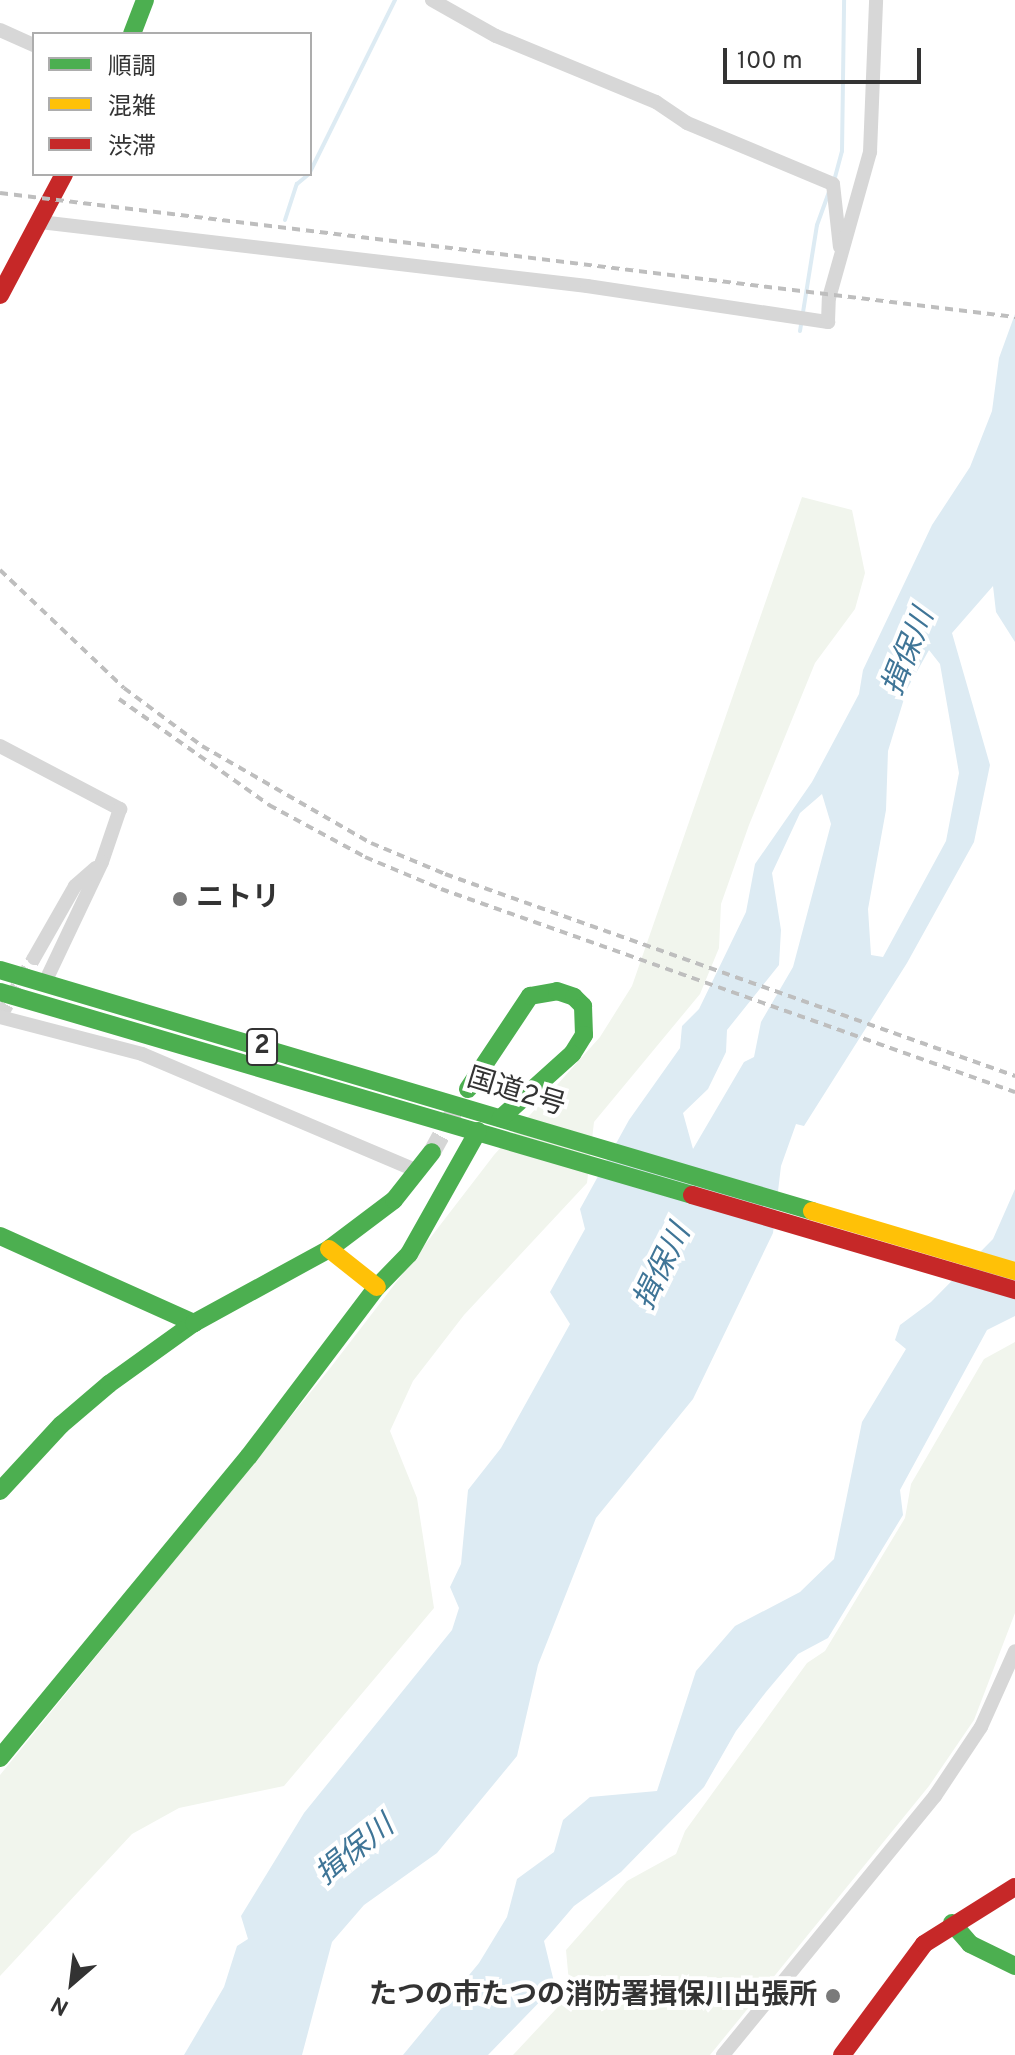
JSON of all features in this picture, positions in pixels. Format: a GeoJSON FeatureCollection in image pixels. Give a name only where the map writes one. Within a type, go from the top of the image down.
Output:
{"type":"FeatureCollection","features":[{"type":"Feature","properties":{"kind":"main road"},"geometry":{"type":"LineString","coordinates":[[133,32],[145,0]]}},
{"type":"Feature","properties":{"kind":"main road"},"geometry":{"type":"LineString","coordinates":[[0,295],[63,176]]}},
{"type":"Feature","properties":{"kind":"main road","name":"国道2号"},"geometry":{"type":"LineString","coordinates":[[0,970],[1015,1271]]}},
{"type":"Feature","properties":{"kind":"main road"},"geometry":{"type":"LineString","coordinates":[[468,1089],[530,996],[557,991],[574,997],[583,1006],[584,1035],[572,1054],[501,1118]]}},
{"type":"Feature","properties":{"kind":"main road","name":"国道2号"},"geometry":{"type":"LineString","coordinates":[[8,994],[1015,1290]]}},
{"type":"Feature","properties":{"kind":"main road"},"geometry":{"type":"LineString","coordinates":[[0,1758],[249,1456],[377,1287],[409,1254],[478,1131]]}},
{"type":"Feature","properties":{"kind":"main road"},"geometry":{"type":"LineString","coordinates":[[0,1491],[85,1404],[194,1323],[329,1249],[394,1200],[432,1152]]}},
{"type":"Feature","properties":{"kind":"main road"},"geometry":{"type":"LineString","coordinates":[[0,1236],[194,1323]]}},
{"type":"Feature","properties":{"kind":"main road"},"geometry":{"type":"LineString","coordinates":[[329,1249],[377,1287]]}},
{"type":"Feature","properties":{"kind":"main road"},"geometry":{"type":"LineString","coordinates":[[842,2055],[903,1968],[952,1923],[1015,1887]]}},
{"type":"Feature","properties":{"kind":"main road"},"geometry":{"type":"LineString","coordinates":[[952,1923],[970,1944],[1015,1966]]}},
{"type":"Feature","properties":{"kind":"street"},"geometry":{"type":"LineString","coordinates":[[432,0],[496,36],[607,80],[656,102],[687,123],[833,184],[841,255]]}},
{"type":"Feature","properties":{"kind":"street"},"geometry":{"type":"LineString","coordinates":[[40,222],[587,286],[828,322],[841,255],[870,152],[876,0]]}},
{"type":"Feature","properties":{"kind":"street"},"geometry":{"type":"LineString","coordinates":[[0,30],[32,44]]}},
{"type":"Feature","properties":{"kind":"street"},"geometry":{"type":"LineString","coordinates":[[0,746],[120,809],[102,862],[45,982]]}},
{"type":"Feature","properties":{"kind":"street"},"geometry":{"type":"LineString","coordinates":[[34,958],[75,886],[102,862]]}},
{"type":"Feature","properties":{"kind":"street"},"geometry":{"type":"LineString","coordinates":[[8,994],[2,1022],[142,1054],[418,1171]]}},
{"type":"Feature","properties":{"kind":"street"},"geometry":{"type":"LineString","coordinates":[[723,2055],[935,1796],[981,1727],[1015,1651]]}},
{"type":"Feature","properties":{"kind":"shaded area"},"geometry":{"type":"Polygon","coordinates":[[[802,497],[852,510],[865,573],[855,609],[815,663],[749,825],[721,904],[719,948],[700,994],[594,1122],[587,1183],[464,1315],[413,1381],[390,1431],[417,1498],[434,1608],[284,1786],[179,1808],[132,1834],[0,1976],[0,1775],[331,1367],[494,1155],[600,1037],[632,986],[802,497]]]}},
{"type":"Feature","properties":{"kind":"shaded area"},"geometry":{"type":"Polygon","coordinates":[[[1015,1342],[1015,1613],[974,1720],[929,1786],[710,2055],[513,2055],[570,1994],[566,1950],[627,1881],[676,1854],[685,1831],[807,1663],[825,1651],[905,1518],[911,1484],[984,1359],[1015,1342]]]}},
{"type":"Feature","properties":{"kind":"water","name":"揖保川"},"geometry":{"type":"Polygon","coordinates":[[[1015,314],[1015,642],[996,612],[993,586],[952,633],[990,765],[974,842],[907,963],[804,1126],[796,1124],[781,1166],[773,1233],[693,1399],[596,1518],[538,1665],[517,1756],[437,1853],[364,1905],[332,1942],[302,2055],[184,2055],[224,1987],[237,1946],[248,1939],[241,1916],[304,1813],[452,1630],[459,1608],[450,1587],[461,1564],[468,1490],[501,1448],[570,1324],[550,1292],[585,1229],[580,1209],[629,1120],[680,1048],[682,1026],[699,1009],[746,912],[755,864],[812,782],[859,694],[863,670],[932,525],[970,467],[992,411],[999,358],[1015,314]],[[929,650],[907,689],[888,751],[886,810],[868,909],[871,955],[883,957],[946,841],[959,773],[940,664],[929,650]],[[822,794],[800,813],[772,873],[781,930],[779,965],[727,1030],[726,1052],[708,1089],[683,1113],[693,1149],[744,1062],[754,1057],[761,1022],[793,967],[831,824],[822,794]]]}},
{"type":"Feature","properties":{"kind":"water"},"geometry":{"type":"Polygon","coordinates":[[[1015,1189],[1015,1316],[987,1330],[900,1490],[903,1515],[828,1638],[798,1654],[766,1692],[736,1731],[704,1787],[621,1872],[574,1906],[544,1941],[555,1986],[488,2055],[403,2055],[479,1963],[507,1917],[517,1879],[554,1852],[563,1820],[590,1797],[657,1791],[696,1671],[735,1626],[800,1592],[834,1559],[862,1422],[906,1349],[895,1340],[900,1325],[931,1302],[993,1239],[1015,1189]]]}},
{"type":"Feature","properties":{"kind":"waterway"},"geometry":{"type":"LineString","coordinates":[[312,168],[395,0]]}},
{"type":"Feature","properties":{"kind":"waterway"},"geometry":{"type":"LineString","coordinates":[[834,181],[842,151],[844,0]]}},
{"type":"Feature","properties":{"kind":"waterway"},"geometry":{"type":"LineString","coordinates":[[285,220],[297,184],[307,176]]}},
{"type":"Feature","properties":{"kind":"waterway"},"geometry":{"type":"LineString","coordinates":[[800,331],[817,225],[830,189]]}},
{"type":"Feature","properties":{"kind":"tunnel"},"geometry":{"type":"LineString","coordinates":[[0,1017],[34,958]]}},
{"type":"Feature","properties":{"kind":"tunnel"},"geometry":{"type":"LineString","coordinates":[[432,1152],[454,1112]]}},
{"type":"Feature","properties":{"kind":"railway"},"geometry":{"type":"LineString","coordinates":[[0,193],[1015,317]]}},
{"type":"Feature","properties":{"kind":"railway"},"geometry":{"type":"LineString","coordinates":[[0,570],[124,688],[202,746],[371,843],[445,874],[1015,1076]]}},
{"type":"Feature","properties":{"kind":"railway"},"geometry":{"type":"LineString","coordinates":[[119,699],[269,805],[365,857],[441,889],[1015,1092]]}},
{"type":"Feature","properties":{"kind":"traffic: fast"},"geometry":{"type":"LineString","coordinates":[[133,32],[145,0]]}},
{"type":"Feature","properties":{"kind":"traffic: fast"},"geometry":{"type":"LineString","coordinates":[[0,970],[812,1211]]}},
{"type":"Feature","properties":{"kind":"traffic: fast"},"geometry":{"type":"LineString","coordinates":[[468,1089],[530,996],[557,991],[574,997],[583,1006],[584,1035],[572,1054],[501,1118]]}},
{"type":"Feature","properties":{"kind":"traffic: fast"},"geometry":{"type":"LineString","coordinates":[[0,992],[692,1195]]}},
{"type":"Feature","properties":{"kind":"traffic: fast"},"geometry":{"type":"LineString","coordinates":[[0,1758],[249,1456],[377,1287],[409,1254],[478,1131]]}},
{"type":"Feature","properties":{"kind":"traffic: fast"},"geometry":{"type":"LineString","coordinates":[[0,1491],[61,1425],[109,1384],[194,1323],[329,1249],[394,1200],[432,1152]]}},
{"type":"Feature","properties":{"kind":"traffic: fast"},"geometry":{"type":"LineString","coordinates":[[0,1236],[194,1323]]}},
{"type":"Feature","properties":{"kind":"traffic: fast"},"geometry":{"type":"LineString","coordinates":[[952,1923],[970,1944],[1015,1966]]}},
{"type":"Feature","properties":{"kind":"traffic: slow"},"geometry":{"type":"LineString","coordinates":[[812,1211],[1015,1271]]}},
{"type":"Feature","properties":{"kind":"traffic: slow"},"geometry":{"type":"LineString","coordinates":[[329,1249],[377,1287]]}},
{"type":"Feature","properties":{"kind":"traffic: jam"},"geometry":{"type":"LineString","coordinates":[[0,295],[63,176]]}},
{"type":"Feature","properties":{"kind":"traffic: jam"},"geometry":{"type":"LineString","coordinates":[[692,1195],[1015,1290]]}},
{"type":"Feature","properties":{"kind":"traffic: jam"},"geometry":{"type":"LineString","coordinates":[[842,2055],[924,1944],[1015,1887]]}},
{"type":"Feature","properties":{"kind":"place","name":"ニトリ"},"geometry":{"type":"Point","coordinates":[180,899]}},
{"type":"Feature","properties":{"kind":"place","name":"たつの市たつの消防署揖保川出張所"},"geometry":{"type":"Point","coordinates":[833,1996]}}]}
